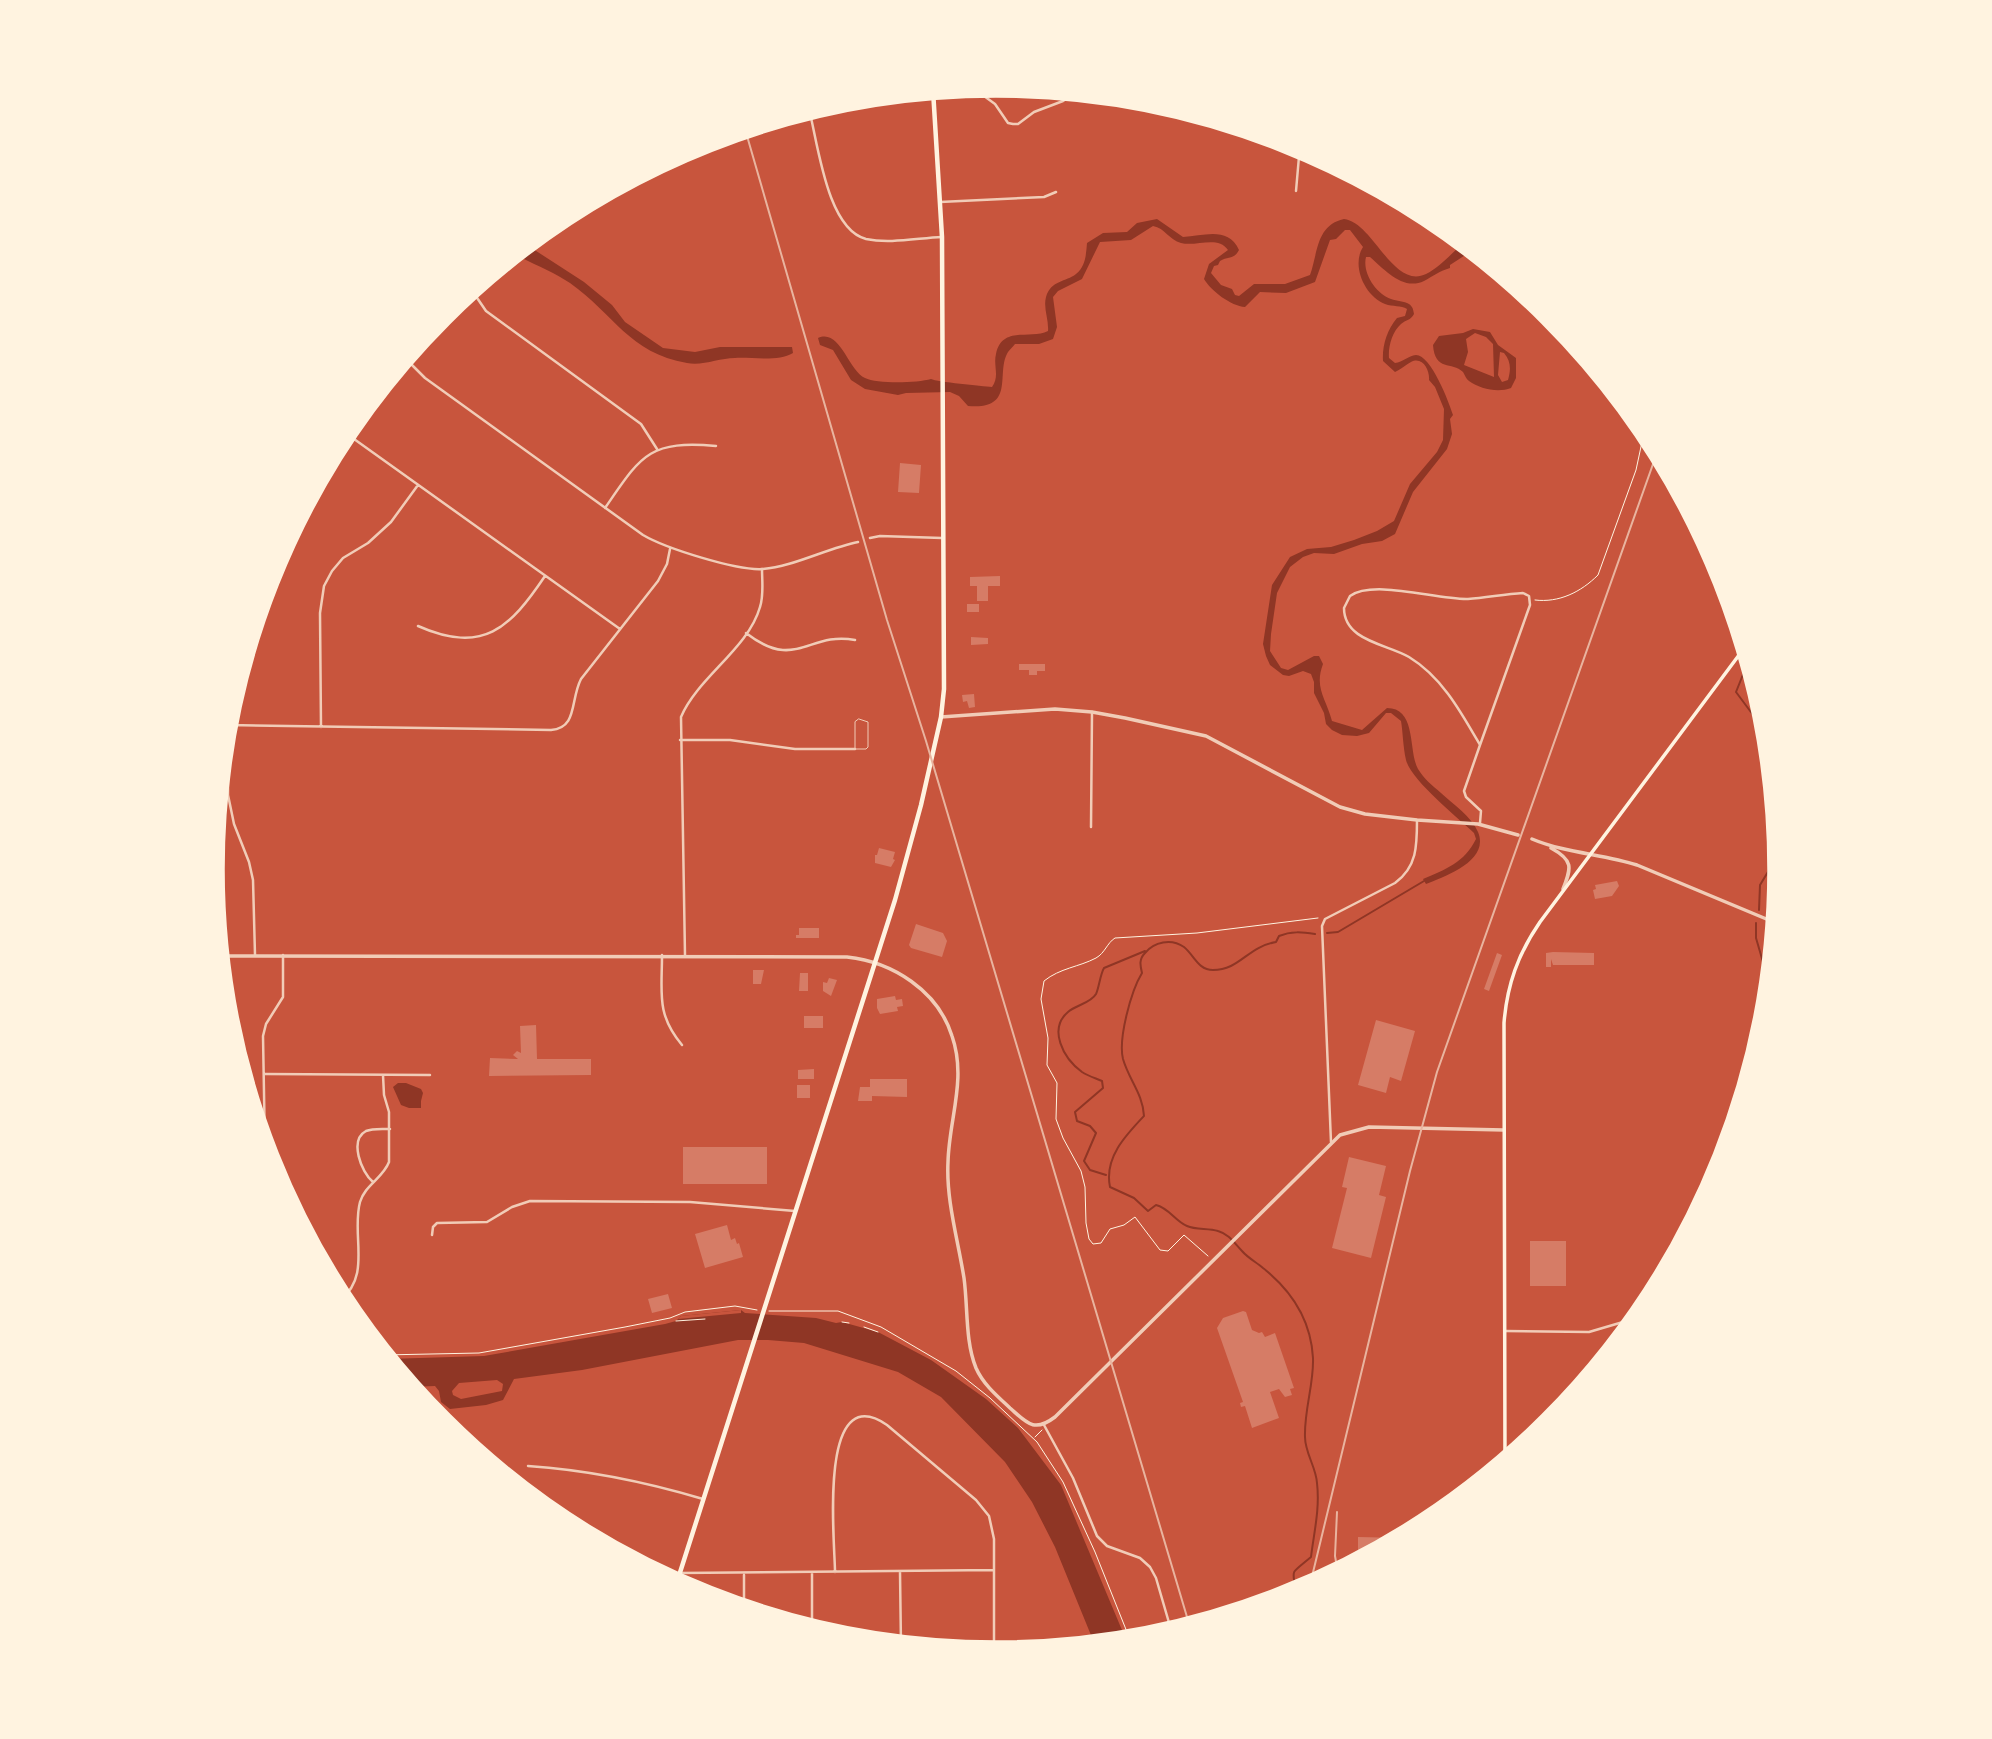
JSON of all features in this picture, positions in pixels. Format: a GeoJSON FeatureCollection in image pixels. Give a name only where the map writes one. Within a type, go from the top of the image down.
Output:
{"type":"FeatureCollection","features":[{"type":"Feature","properties":{"kind":"main road"},"geometry":{"type":"LineString","coordinates":[[679,1573],[875,963],[913,837],[941,717],[945,676],[942,237],[934,99]]}},
{"type":"Feature","properties":{"kind":"main road"},"geometry":{"type":"LineString","coordinates":[[1505,1452],[1504,1023],[1509,984],[1523,947],[1739,655]]}},
{"type":"Feature","properties":{"kind":"street"},"geometry":{"type":"LineString","coordinates":[[985,96],[995,104],[1008,123],[1013,124],[1018,124],[1034,112],[1065,100]]}},
{"type":"Feature","properties":{"kind":"street"},"geometry":{"type":"LineString","coordinates":[[811,119],[831,200],[845,226],[855,234],[871,239],[942,237]]}},
{"type":"Feature","properties":{"kind":"street"},"geometry":{"type":"LineString","coordinates":[[1296,191],[1299,158]]}},
{"type":"Feature","properties":{"kind":"street"},"geometry":{"type":"LineString","coordinates":[[940,202],[1044,197],[1056,192]]}},
{"type":"Feature","properties":{"kind":"street"},"geometry":{"type":"LineString","coordinates":[[476,297],[492,316],[641,424],[657,449]]}},
{"type":"Feature","properties":{"kind":"street"},"geometry":{"type":"LineString","coordinates":[[411,365],[425,379],[643,535],[670,549],[762,569],[858,542]]}},
{"type":"Feature","properties":{"kind":"street"},"geometry":{"type":"LineString","coordinates":[[354,439],[620,629]]}},
{"type":"Feature","properties":{"kind":"street"},"geometry":{"type":"LineString","coordinates":[[605,508],[635,467],[657,449],[685,444],[716,446]]}},
{"type":"Feature","properties":{"kind":"street"},"geometry":{"type":"LineString","coordinates":[[321,727],[320,613],[324,586],[343,558],[368,543],[391,522],[418,485]]}},
{"type":"Feature","properties":{"kind":"street"},"geometry":{"type":"LineString","coordinates":[[870,538],[942,538]]}},
{"type":"Feature","properties":{"kind":"street"},"geometry":{"type":"LineString","coordinates":[[237,726],[562,728],[568,724],[574,693],[581,679],[658,581],[667,564],[670,549]]}},
{"type":"Feature","properties":{"kind":"street"},"geometry":{"type":"LineString","coordinates":[[685,955],[681,717],[686,707],[746,633],[760,607],[762,569]]}},
{"type":"Feature","properties":{"kind":"street"},"geometry":{"type":"LineString","coordinates":[[418,625],[434,633],[455,638],[482,636],[501,627],[516,615],[545,576]]}},
{"type":"Feature","properties":{"kind":"street"},"geometry":{"type":"LineString","coordinates":[[1479,824],[1481,811],[1465,797],[1464,791],[1530,605],[1530,599],[1522,593],[1455,599],[1367,589],[1353,593],[1345,603],[1345,617],[1356,632],[1377,644],[1406,655],[1431,674],[1449,694],[1480,745]]}},
{"type":"Feature","properties":{"kind":"street"},"geometry":{"type":"LineString","coordinates":[[746,633],[770,649],[782,651],[845,638],[855,640]]}},
{"type":"Feature","properties":{"kind":"street"},"geometry":{"type":"LineString","coordinates":[[941,717],[1033,710],[1091,712],[1206,736],[1340,807],[1373,817],[1479,824],[1518,835]]}},
{"type":"Feature","properties":{"kind":"street"},"geometry":{"type":"LineString","coordinates":[[1091,712],[1091,827]]}},
{"type":"Feature","properties":{"kind":"street"},"geometry":{"type":"LineString","coordinates":[[680,740],[730,740],[795,749],[855,750]]}},
{"type":"Feature","properties":{"kind":"street"},"geometry":{"type":"LineString","coordinates":[[228,779],[228,795],[234,824],[253,880],[255,956]]}},
{"type":"Feature","properties":{"kind":"street"},"geometry":{"type":"LineString","coordinates":[[1331,1142],[1322,926],[1325,919],[1395,883],[1404,875],[1415,858],[1417,820]]}},
{"type":"Feature","properties":{"kind":"street"},"geometry":{"type":"LineString","coordinates":[[1532,839],[1564,855],[1569,863],[1570,872],[1562,892]]}},
{"type":"Feature","properties":{"kind":"street"},"geometry":{"type":"LineString","coordinates":[[1546,845],[1615,858],[1768,920]]}},
{"type":"Feature","properties":{"kind":"street"},"geometry":{"type":"LineString","coordinates":[[265,1121],[264,1031],[283,997],[283,955]]}},
{"type":"Feature","properties":{"kind":"street"},"geometry":{"type":"LineString","coordinates":[[662,955],[663,1014],[682,1045]]}},
{"type":"Feature","properties":{"kind":"street"},"geometry":{"type":"LineString","coordinates":[[228,956],[847,957],[875,963],[902,975],[922,990],[946,1021],[959,1071],[948,1152],[948,1177],[973,1358],[983,1380],[1028,1424],[1043,1425],[1111,1362],[1331,1142],[1346,1132],[1368,1127],[1504,1130]]}},
{"type":"Feature","properties":{"kind":"street"},"geometry":{"type":"LineString","coordinates":[[265,1074],[430,1075]]}},
{"type":"Feature","properties":{"kind":"street"},"geometry":{"type":"LineString","coordinates":[[348,1291],[358,1271],[359,1204],[362,1196],[389,1162],[390,1129],[383,1075]]}},
{"type":"Feature","properties":{"kind":"street"},"geometry":{"type":"LineString","coordinates":[[373,1182],[359,1164],[359,1140],[369,1129],[390,1129]]}},
{"type":"Feature","properties":{"kind":"street"},"geometry":{"type":"LineString","coordinates":[[432,1235],[433,1227],[437,1223],[487,1222],[512,1207],[530,1201],[691,1202],[795,1211]]}},
{"type":"Feature","properties":{"kind":"street"},"geometry":{"type":"LineString","coordinates":[[1505,1331],[1589,1332],[1622,1322]]}},
{"type":"Feature","properties":{"kind":"street"},"geometry":{"type":"LineString","coordinates":[[835,1572],[834,1463],[846,1427],[855,1419],[877,1418],[984,1508],[989,1516],[993,1534],[994,1643]]}},
{"type":"Feature","properties":{"kind":"street"},"geometry":{"type":"LineString","coordinates":[[1043,1425],[1073,1478],[1097,1536],[1107,1546],[1140,1558],[1150,1567],[1156,1578],[1169,1623]]}},
{"type":"Feature","properties":{"kind":"street"},"geometry":{"type":"LineString","coordinates":[[528,1466],[572,1469],[653,1484],[703,1499]]}},
{"type":"Feature","properties":{"kind":"street"},"geometry":{"type":"LineString","coordinates":[[679,1573],[994,1570]]}},
{"type":"Feature","properties":{"kind":"street"},"geometry":{"type":"LineString","coordinates":[[900,1571],[901,1637]]}},
{"type":"Feature","properties":{"kind":"street"},"geometry":{"type":"LineString","coordinates":[[812,1572],[812,1620]]}},
{"type":"Feature","properties":{"kind":"street"},"geometry":{"type":"LineString","coordinates":[[744,1573],[744,1601]]}},
{"type":"Feature","properties":{"kind":"lane"},"geometry":{"type":"LineString","coordinates":[[857,719],[866,719],[868,747],[855,750],[855,722],[857,719]]}},
{"type":"Feature","properties":{"kind":"path"},"geometry":{"type":"LineString","coordinates":[[1530,599],[1554,601],[1589,584],[1598,575],[1636,470],[1642,444]]}},
{"type":"Feature","properties":{"kind":"path"},"geometry":{"type":"LineString","coordinates":[[1209,1256],[1184,1235],[1168,1251],[1160,1250],[1135,1217],[1110,1229],[1101,1243],[1093,1244],[1089,1239],[1085,1187],[1081,1171],[1056,1119],[1056,1083],[1047,1065],[1048,1038],[1041,999],[1044,981],[1054,972],[1097,958],[1115,938],[1197,933],[1302,922],[1331,916]]}},
{"type":"Feature","properties":{"kind":"path"},"geometry":{"type":"LineString","coordinates":[[382,1338],[396,1355],[479,1353],[625,1327],[670,1318],[685,1312],[735,1306],[759,1310]]}},
{"type":"Feature","properties":{"kind":"path"},"geometry":{"type":"LineString","coordinates":[[766,1310],[838,1311],[881,1327],[956,1371],[990,1398],[1034,1438],[1063,1482],[1127,1631]]}},
{"type":"Feature","properties":{"kind":"path"},"geometry":{"type":"LineString","coordinates":[[676,1321],[705,1319]]}},
{"type":"Feature","properties":{"kind":"path"},"geometry":{"type":"LineString","coordinates":[[842,1322],[849,1323]]}},
{"type":"Feature","properties":{"kind":"path"},"geometry":{"type":"LineString","coordinates":[[864,1327],[878,1332]]}},
{"type":"Feature","properties":{"kind":"path"},"geometry":{"type":"LineString","coordinates":[[1034,1438],[1043,1425]]}},
{"type":"Feature","properties":{"kind":"shaded area"},"geometry":{"type":"Polygon","coordinates":[[[1157,219],[1183,237],[1215,234],[1229,238],[1239,250],[1233,257],[1220,261],[1211,273],[1221,285],[1232,289],[1235,295],[1239,296],[1254,284],[1285,284],[1310,275],[1323,234],[1335,222],[1344,219],[1364,231],[1403,273],[1414,276],[1426,274],[1457,249],[1465,255],[1450,265],[1450,268],[1416,283],[1395,278],[1370,257],[1366,257],[1366,270],[1375,288],[1391,299],[1409,304],[1414,314],[1398,327],[1393,335],[1389,358],[1395,363],[1416,355],[1428,363],[1439,380],[1451,409],[1452,434],[1447,449],[1413,492],[1395,534],[1382,541],[1362,544],[1334,554],[1314,553],[1290,567],[1277,593],[1270,651],[1281,668],[1288,670],[1319,656],[1323,664],[1320,687],[1332,721],[1362,730],[1387,708],[1397,710],[1403,715],[1410,732],[1418,769],[1467,816],[1478,832],[1478,851],[1472,859],[1444,877],[1426,884],[1423,879],[1460,860],[1476,839],[1474,833],[1416,778],[1406,760],[1401,721],[1391,713],[1386,713],[1369,733],[1357,736],[1342,735],[1332,730],[1326,724],[1324,713],[1314,693],[1311,674],[1303,671],[1289,676],[1283,675],[1270,665],[1263,644],[1272,585],[1290,557],[1307,549],[1331,547],[1354,540],[1394,521],[1410,484],[1437,452],[1443,440],[1444,409],[1435,387],[1429,380],[1425,365],[1415,361],[1395,372],[1383,361],[1388,333],[1397,318],[1405,316],[1407,309],[1385,304],[1371,294],[1359,271],[1363,247],[1350,230],[1345,230],[1336,239],[1330,240],[1315,282],[1286,293],[1260,292],[1245,307],[1222,297],[1204,279],[1209,264],[1228,250],[1219,243],[1181,243],[1153,226],[1131,240],[1100,242],[1082,279],[1058,291],[1053,297],[1057,327],[1053,339],[1039,344],[1015,344],[1005,361],[999,396],[983,406],[968,406],[959,396],[950,392],[898,395],[865,389],[851,380],[833,350],[820,345],[818,338],[832,339],[859,374],[871,380],[897,382],[931,379],[992,387],[996,379],[995,358],[999,345],[1011,336],[1048,331],[1045,305],[1048,291],[1079,271],[1085,260],[1087,243],[1103,233],[1127,232],[1137,223],[1157,219]]]}},
{"type":"Feature","properties":{"kind":"shaded area"},"geometry":{"type":"Polygon","coordinates":[[[534,250],[584,282],[612,305],[625,322],[663,348],[695,352],[720,347],[792,347],[793,353],[773,358],[729,358],[699,363],[667,358],[636,341],[585,295],[552,273],[522,258],[534,250]]]}},
{"type":"Feature","properties":{"kind":"shaded area"},"geometry":{"type":"Polygon","coordinates":[[[1473,329],[1490,332],[1498,345],[1516,358],[1516,378],[1511,388],[1495,390],[1478,386],[1468,380],[1459,369],[1440,363],[1433,345],[1439,336],[1473,329]],[[1475,333],[1466,339],[1468,352],[1464,365],[1494,377],[1493,344],[1486,337],[1475,333]],[[1500,352],[1498,375],[1502,382],[1508,380],[1510,366],[1504,353],[1500,352]]]}},
{"type":"Feature","properties":{"kind":"shaded area"},"geometry":{"type":"Polygon","coordinates":[[[398,1083],[421,1089],[421,1108],[401,1105],[393,1087],[398,1083]]]}},
{"type":"Feature","properties":{"kind":"shaded area"},"geometry":{"type":"Polygon","coordinates":[[[741,1310],[745,1313],[816,1318],[878,1332],[931,1360],[986,1399],[1018,1428],[1061,1485],[1123,1632],[1092,1637],[1055,1547],[1032,1502],[1005,1462],[941,1397],[898,1372],[804,1343],[738,1340],[582,1370],[514,1379],[503,1400],[450,1409],[441,1402],[435,1386],[422,1387],[398,1359],[484,1356],[676,1321],[681,1316],[741,1310]],[[497,1380],[459,1383],[452,1391],[453,1395],[461,1399],[502,1391],[503,1384],[497,1380]]]}},
{"type":"Feature","properties":{"kind":"pier"},"geometry":{"type":"Polygon","coordinates":[[[741,1310],[741,1313],[678,1319],[681,1316],[741,1310]]]}},
{"type":"Feature","properties":{"kind":"building"},"geometry":{"type":"Polygon","coordinates":[[[900,463],[921,465],[919,493],[898,492],[900,463]]]}},
{"type":"Feature","properties":{"kind":"building"},"geometry":{"type":"Polygon","coordinates":[[[1000,576],[1000,586],[988,586],[988,601],[977,601],[977,586],[970,586],[970,577],[1000,576]]]}},
{"type":"Feature","properties":{"kind":"building"},"geometry":{"type":"Polygon","coordinates":[[[967,604],[979,604],[979,612],[967,612],[967,604]]]}},
{"type":"Feature","properties":{"kind":"building"},"geometry":{"type":"Polygon","coordinates":[[[971,637],[988,638],[988,644],[971,645],[971,637]]]}},
{"type":"Feature","properties":{"kind":"building"},"geometry":{"type":"Polygon","coordinates":[[[1019,664],[1045,664],[1045,671],[1029,675],[1029,670],[1019,670],[1019,664]]]}},
{"type":"Feature","properties":{"kind":"building"},"geometry":{"type":"Polygon","coordinates":[[[974,694],[975,707],[969,708],[967,701],[963,702],[962,695],[974,694]]]}},
{"type":"Feature","properties":{"kind":"building"},"geometry":{"type":"Polygon","coordinates":[[[879,848],[895,852],[891,867],[875,863],[879,848]]]}},
{"type":"Feature","properties":{"kind":"building"},"geometry":{"type":"Polygon","coordinates":[[[1617,881],[1619,886],[1612,896],[1595,899],[1595,885],[1617,881]]]}},
{"type":"Feature","properties":{"kind":"building"},"geometry":{"type":"Polygon","coordinates":[[[916,924],[943,933],[947,941],[942,957],[911,948],[909,945],[916,924]]]}},
{"type":"Feature","properties":{"kind":"building"},"geometry":{"type":"Polygon","coordinates":[[[799,928],[819,928],[819,938],[796,938],[799,928]]]}},
{"type":"Feature","properties":{"kind":"building"},"geometry":{"type":"Polygon","coordinates":[[[1497,953],[1502,955],[1489,991],[1484,989],[1497,953]]]}},
{"type":"Feature","properties":{"kind":"building"},"geometry":{"type":"Polygon","coordinates":[[[1546,953],[1594,953],[1594,965],[1553,965],[1551,959],[1551,967],[1546,967],[1546,953]]]}},
{"type":"Feature","properties":{"kind":"building"},"geometry":{"type":"Polygon","coordinates":[[[753,970],[764,970],[761,984],[753,984],[753,970]]]}},
{"type":"Feature","properties":{"kind":"building"},"geometry":{"type":"Polygon","coordinates":[[[800,973],[808,973],[808,991],[799,991],[800,973]]]}},
{"type":"Feature","properties":{"kind":"building"},"geometry":{"type":"Polygon","coordinates":[[[829,978],[837,980],[831,996],[823,991],[823,982],[827,983],[829,978]]]}},
{"type":"Feature","properties":{"kind":"building"},"geometry":{"type":"Polygon","coordinates":[[[895,996],[896,1000],[902,999],[903,1006],[897,1007],[898,1011],[880,1014],[877,999],[895,996]]]}},
{"type":"Feature","properties":{"kind":"building"},"geometry":{"type":"Polygon","coordinates":[[[804,1016],[823,1016],[823,1028],[804,1028],[804,1016]]]}},
{"type":"Feature","properties":{"kind":"building"},"geometry":{"type":"Polygon","coordinates":[[[1376,1020],[1415,1031],[1401,1081],[1390,1077],[1386,1093],[1358,1085],[1376,1020]]]}},
{"type":"Feature","properties":{"kind":"building"},"geometry":{"type":"Polygon","coordinates":[[[536,1025],[537,1059],[591,1059],[591,1075],[489,1076],[490,1058],[518,1059],[513,1055],[517,1051],[521,1053],[520,1026],[536,1025]]]}},
{"type":"Feature","properties":{"kind":"building"},"geometry":{"type":"Polygon","coordinates":[[[814,1069],[814,1079],[798,1079],[798,1070],[814,1069]]]}},
{"type":"Feature","properties":{"kind":"building"},"geometry":{"type":"Polygon","coordinates":[[[870,1079],[907,1079],[907,1097],[872,1096],[872,1101],[858,1101],[860,1087],[870,1087],[870,1079]]]}},
{"type":"Feature","properties":{"kind":"building"},"geometry":{"type":"Polygon","coordinates":[[[797,1085],[810,1085],[810,1098],[797,1098],[797,1085]]]}},
{"type":"Feature","properties":{"kind":"building"},"geometry":{"type":"Polygon","coordinates":[[[683,1147],[767,1147],[767,1184],[683,1184],[683,1147]]]}},
{"type":"Feature","properties":{"kind":"building"},"geometry":{"type":"Polygon","coordinates":[[[1349,1157],[1386,1166],[1379,1195],[1386,1197],[1371,1258],[1332,1248],[1347,1188],[1342,1187],[1349,1157]]]}},
{"type":"Feature","properties":{"kind":"building"},"geometry":{"type":"Polygon","coordinates":[[[727,1225],[731,1240],[735,1238],[737,1244],[739,1243],[743,1257],[705,1268],[695,1234],[727,1225]]]}},
{"type":"Feature","properties":{"kind":"building"},"geometry":{"type":"Polygon","coordinates":[[[1530,1241],[1566,1241],[1566,1286],[1530,1286],[1530,1241]]]}},
{"type":"Feature","properties":{"kind":"building"},"geometry":{"type":"Polygon","coordinates":[[[668,1294],[672,1308],[652,1313],[648,1299],[668,1294]]]}},
{"type":"Feature","properties":{"kind":"building"},"geometry":{"type":"Polygon","coordinates":[[[1246,1312],[1252,1330],[1262,1332],[1265,1337],[1275,1333],[1294,1388],[1290,1389],[1292,1395],[1285,1397],[1279,1389],[1270,1392],[1279,1418],[1252,1428],[1245,1406],[1241,1407],[1240,1403],[1243,1402],[1217,1328],[1223,1318],[1246,1312]]]}},
{"type":"Feature","properties":{"kind":"building"},"geometry":{"type":"Polygon","coordinates":[[[1358,1537],[1385,1538],[1383,1539],[1358,1552],[1358,1537]]]}},
{"type":"Feature","properties":{"kind":"waterway"},"geometry":{"type":"LineString","coordinates":[[1744,673],[1736,692],[1753,715]]}},
{"type":"Feature","properties":{"kind":"waterway"},"geometry":{"type":"LineString","coordinates":[[1759,910],[1760,885],[1769,870]]}},
{"type":"Feature","properties":{"kind":"waterway"},"geometry":{"type":"LineString","coordinates":[[1327,933],[1338,932],[1424,881]]}},
{"type":"Feature","properties":{"kind":"waterway"},"geometry":{"type":"LineString","coordinates":[[1756,923],[1756,938],[1764,964]]}},
{"type":"Feature","properties":{"kind":"waterway"},"geometry":{"type":"LineString","coordinates":[[1295,1583],[1294,1573],[1311,1557],[1318,1502],[1316,1477],[1305,1437],[1313,1358],[1304,1319],[1283,1287],[1225,1234],[1187,1226],[1156,1205],[1148,1211],[1134,1198],[1110,1187],[1109,1176],[1110,1166],[1118,1148],[1144,1116],[1122,1050],[1126,1015],[1142,973],[1140,962],[1143,955],[1158,944],[1174,943],[1184,947],[1204,968],[1222,969],[1258,948],[1276,942],[1279,936],[1297,932],[1315,934]]}},
{"type":"Feature","properties":{"kind":"waterway"},"geometry":{"type":"LineString","coordinates":[[1106,1175],[1090,1170],[1084,1161],[1096,1133],[1090,1126],[1077,1121],[1075,1112],[1103,1088],[1102,1081],[1082,1072],[1069,1059],[1060,1043],[1059,1027],[1068,1012],[1094,997],[1104,968],[1145,951]]}},
{"type":"Feature","properties":{"kind":"railway"},"geometry":{"type":"LineString","coordinates":[[747,137],[887,620],[926,741],[1187,1618]]}},
{"type":"Feature","properties":{"kind":"railway"},"geometry":{"type":"LineString","coordinates":[[1312,1575],[1410,1171],[1437,1072],[1653,463]]}},
{"type":"Feature","properties":{"kind":"railway"},"geometry":{"type":"LineString","coordinates":[[1336,1564],[1337,1512]]}}]}
